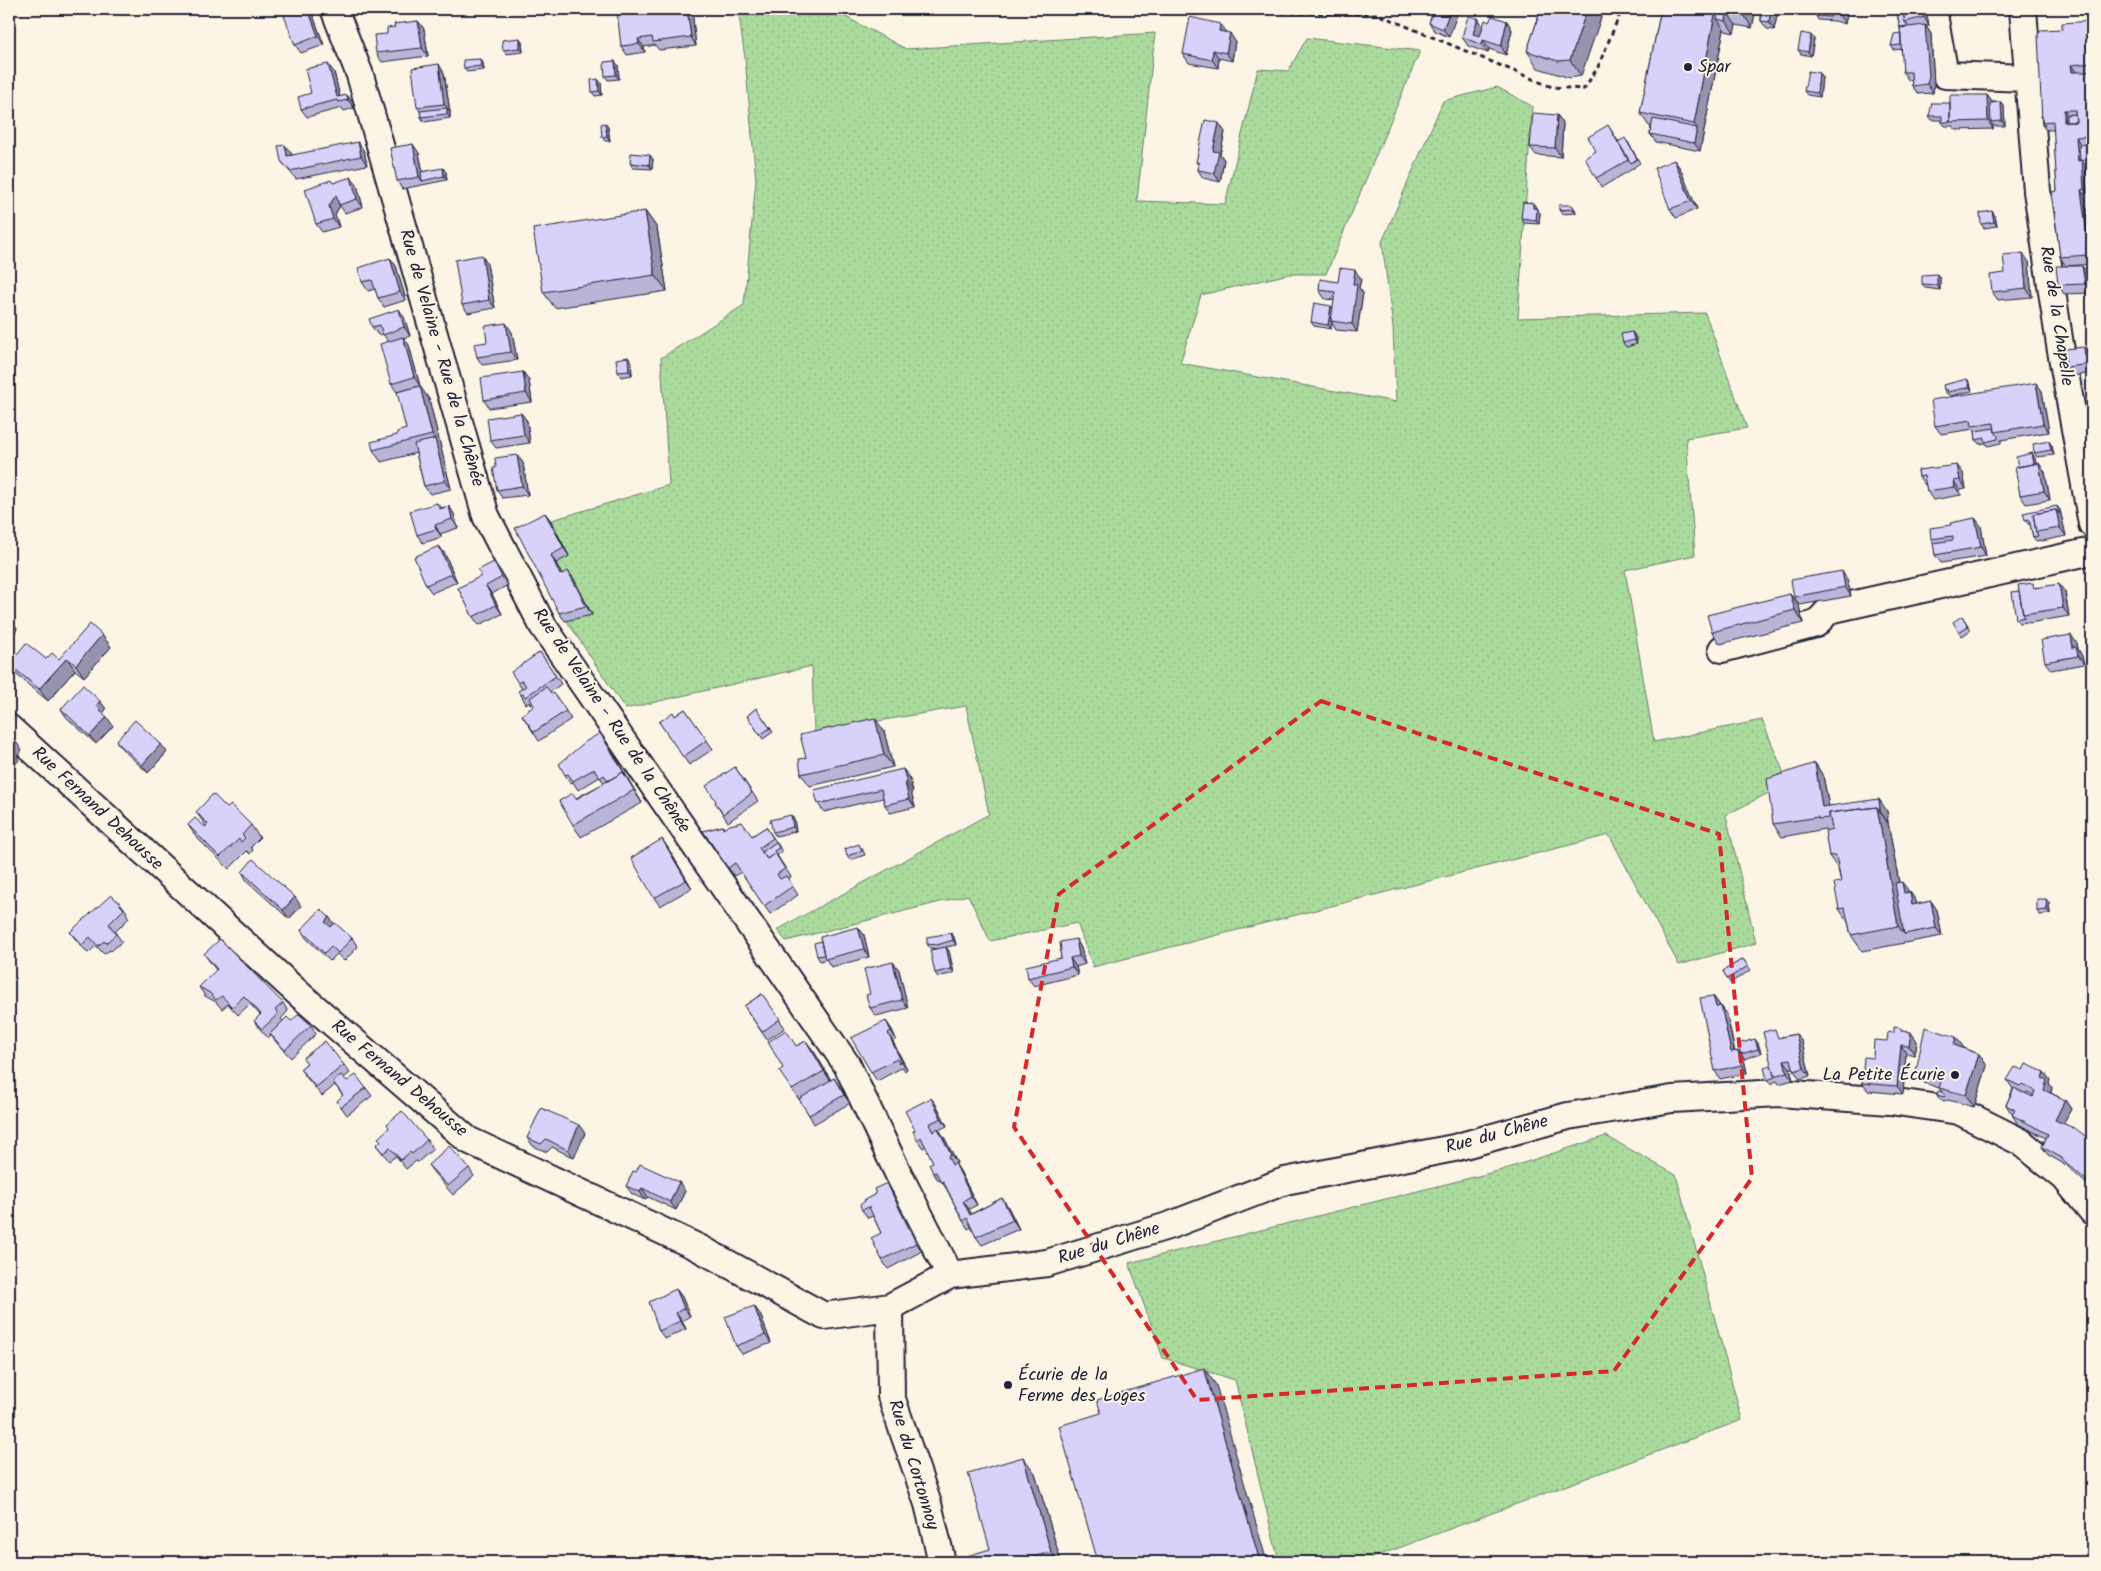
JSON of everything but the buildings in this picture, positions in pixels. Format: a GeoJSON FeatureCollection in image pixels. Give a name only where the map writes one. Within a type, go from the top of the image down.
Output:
{"type":"FeatureCollection","features":[{"type":"Feature","properties":{"kind":"street","name":"Rue de Velaine - Rue de la Chênée"},"geometry":{"type":"LineString","coordinates":[[334,9],[360,75],[486,516],[543,626],[847,1065],[898,1173],[950,1275]]}},
{"type":"Feature","properties":{"kind":"street"},"geometry":{"type":"LineString","coordinates":[[1933,9],[1945,75],[2028,78]]}},
{"type":"Feature","properties":{"kind":"street","name":"Rue de la Chapelle"},"geometry":{"type":"LineString","coordinates":[[2023,9],[2037,191],[2060,345],[2092,524]]}},
{"type":"Feature","properties":{"kind":"street"},"geometry":{"type":"LineString","coordinates":[[1722,649],[1816,624],[1829,610],[2092,551]]}},
{"type":"Feature","properties":{"kind":"street","name":"Rue Fernand Dehousse"},"geometry":{"type":"LineString","coordinates":[[9,728],[299,994],[468,1140],[699,1248],[824,1316],[890,1307]]}},
{"type":"Feature","properties":{"kind":"street","name":"Rue du Chêne"},"geometry":{"type":"LineString","coordinates":[[890,1307],[950,1275],[1047,1263],[1171,1226],[1285,1181],[1454,1148],[1568,1116],[1672,1099],[1769,1093],[1890,1101],[1959,1111],[2021,1142],[2065,1178],[2092,1211]]}},
{"type":"Feature","properties":{"kind":"street","name":"Rue du Cortonnoy"},"geometry":{"type":"LineString","coordinates":[[890,1307],[891,1396],[928,1504],[942,1562]]}},
{"type":"Feature","properties":{"kind":"path"},"geometry":{"type":"LineString","coordinates":[[1120,9],[1377,14],[1552,87],[1584,89],[1598,67],[1622,9]]}},
{"type":"Feature","properties":{"kind":"highlighted area"},"geometry":{"type":"Polygon","coordinates":[[[1321,701],[1719,834],[1752,1178],[1614,1371],[1197,1400],[1014,1127],[1059,894],[1321,701]]]}},
{"type":"Feature","properties":{"kind":"green space"},"geometry":{"type":"Polygon","coordinates":[[[738,9],[831,9],[906,49],[1155,33],[1137,201],[1225,204],[1258,69],[1288,71],[1307,38],[1420,51],[1326,274],[1289,274],[1201,295],[1180,363],[1396,402],[1393,327],[1382,242],[1443,101],[1497,87],[1532,106],[1518,318],[1705,313],[1747,428],[1686,438],[1695,555],[1625,570],[1654,742],[1762,720],[1788,783],[1726,815],[1756,943],[1679,965],[1609,835],[1093,967],[1077,923],[990,941],[968,895],[786,941],[777,930],[989,814],[966,706],[814,732],[812,666],[625,709],[563,615],[522,529],[669,485],[661,358],[744,305],[756,180],[745,58],[738,9]]]}},
{"type":"Feature","properties":{"kind":"green space"},"geometry":{"type":"Polygon","coordinates":[[[1606,1136],[1676,1175],[1742,1420],[1361,1562],[1279,1562],[1235,1380],[1163,1358],[1129,1263],[1502,1170],[1606,1136]]]}},
{"type":"Feature","properties":{"kind":"place","name":"Spar"},"geometry":{"type":"Point","coordinates":[1688,67]}},
{"type":"Feature","properties":{"kind":"place","name":"La Petite Écurie"},"geometry":{"type":"Point","coordinates":[1955,1075]}},
{"type":"Feature","properties":{"kind":"place","name":"Écurie de la Ferme des Loges"},"geometry":{"type":"Point","coordinates":[1008,1385]}}]}
